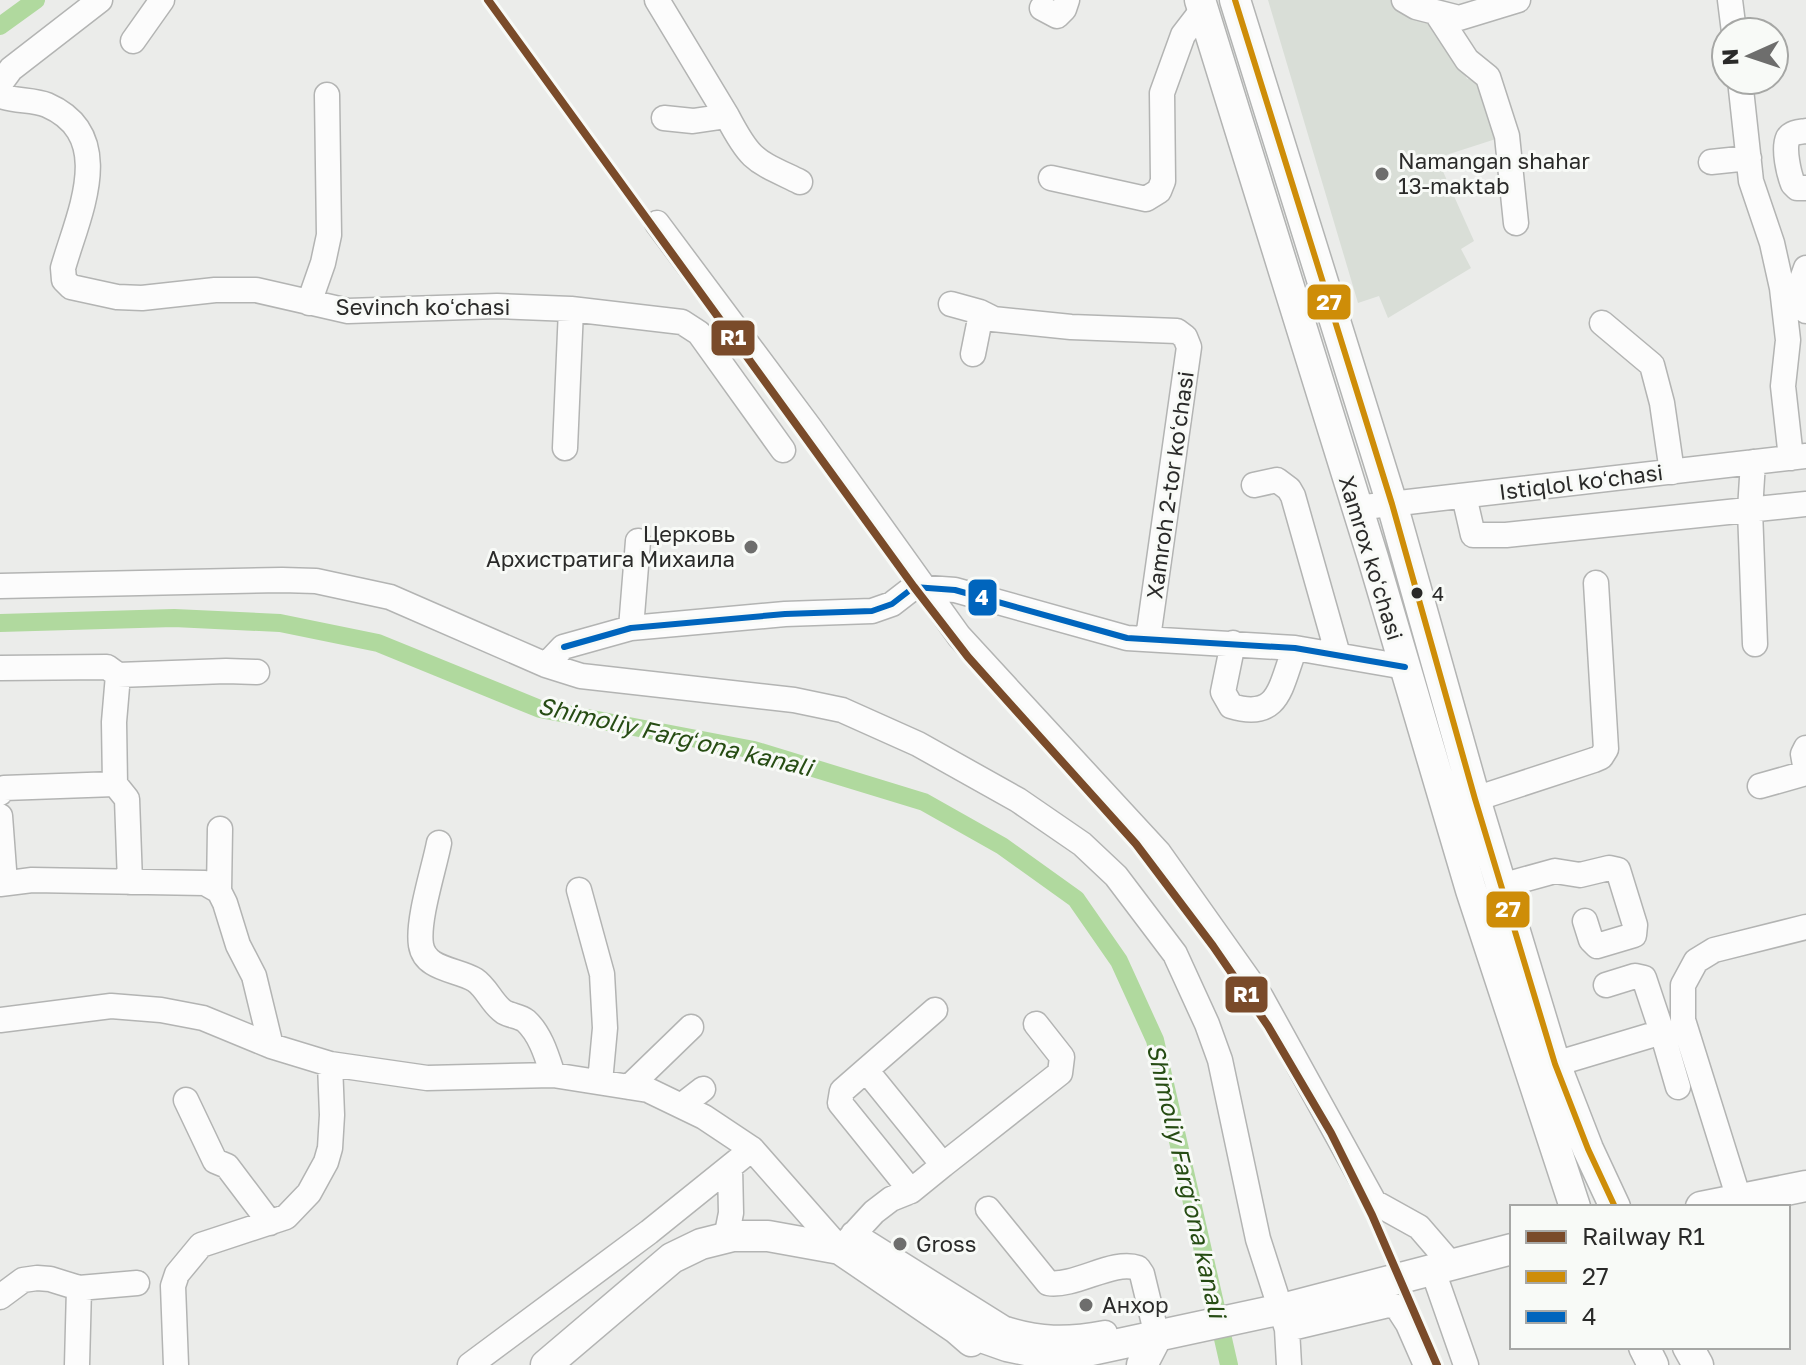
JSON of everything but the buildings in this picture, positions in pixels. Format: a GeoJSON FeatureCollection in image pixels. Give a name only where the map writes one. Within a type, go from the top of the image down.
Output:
{"type":"FeatureCollection","features":[{"type":"Feature","properties":{"kind":"main road"},"geometry":{"type":"LineString","coordinates":[[1235,0],[1392,504],[1475,799],[1555,1064],[1588,1149],[1614,1205]]}},
{"type":"Feature","properties":{"kind":"main road","name":"Xamrox koʻchasi"},"geometry":{"type":"LineString","coordinates":[[1201,5],[1471,890],[1574,1205]]}},
{"type":"Feature","properties":{"kind":"main road"},"geometry":{"type":"LineString","coordinates":[[1710,1205],[1806,1186]]}},
{"type":"Feature","properties":{"kind":"main road"},"geometry":{"type":"LineString","coordinates":[[546,1365],[672,1258],[701,1244],[726,1238],[768,1236],[847,1242],[998,1365]]}},
{"type":"Feature","properties":{"kind":"main road"},"geometry":{"type":"LineString","coordinates":[[956,1328],[1062,1361],[1163,1330],[1284,1319],[1441,1266],[1510,1249]]}},
{"type":"Feature","properties":{"kind":"main road"},"geometry":{"type":"LineString","coordinates":[[1142,1365],[1163,1330]]}},
{"type":"Feature","properties":{"kind":"street"},"geometry":{"type":"LineString","coordinates":[[0,85],[11,69],[100,0]]}},
{"type":"Feature","properties":{"kind":"street"},"geometry":{"type":"LineString","coordinates":[[133,41],[162,0]]}},
{"type":"Feature","properties":{"kind":"street"},"geometry":{"type":"LineString","coordinates":[[657,0],[744,149],[756,161],[800,182]]}},
{"type":"Feature","properties":{"kind":"street"},"geometry":{"type":"LineString","coordinates":[[1042,8],[1057,16],[1067,0]]}},
{"type":"Feature","properties":{"kind":"street"},"geometry":{"type":"LineString","coordinates":[[1404,0],[1409,5],[1459,18],[1518,0]]}},
{"type":"Feature","properties":{"kind":"street"},"geometry":{"type":"LineString","coordinates":[[1051,178],[1146,199],[1159,191],[1163,181],[1162,93],[1183,35],[1201,5]]}},
{"type":"Feature","properties":{"kind":"street"},"geometry":{"type":"LineString","coordinates":[[1437,14],[1467,60],[1488,77],[1507,136],[1516,223]]}},
{"type":"Feature","properties":{"kind":"street","name":"Sevinch koʻchasi"},"geometry":{"type":"LineString","coordinates":[[0,85],[4,97],[45,104],[65,115],[82,135],[90,161],[63,268],[64,280],[71,287],[117,297],[142,298],[215,290],[256,290],[348,311],[497,306],[571,309],[667,320],[691,327],[699,333],[783,450]]}},
{"type":"Feature","properties":{"kind":"street"},"geometry":{"type":"LineString","coordinates":[[309,303],[329,235],[327,95]]}},
{"type":"Feature","properties":{"kind":"street"},"geometry":{"type":"LineString","coordinates":[[1742,96],[1751,181],[1772,243],[1782,288],[1788,340],[1783,386],[1796,410],[1798,457]]}},
{"type":"Feature","properties":{"kind":"street"},"geometry":{"type":"LineString","coordinates":[[664,118],[693,121],[727,116]]}},
{"type":"Feature","properties":{"kind":"street"},"geometry":{"type":"LineString","coordinates":[[1806,131],[1793,134],[1788,139],[1787,147],[1793,184],[1797,188],[1806,188]]}},
{"type":"Feature","properties":{"kind":"street"},"geometry":{"type":"LineString","coordinates":[[1711,162],[1749,158]]}},
{"type":"Feature","properties":{"kind":"street"},"geometry":{"type":"LineString","coordinates":[[657,223],[810,428],[919,588],[959,636],[1159,853],[1261,997],[1374,1202],[1419,1227],[1436,1243],[1466,1365]]}},
{"type":"Feature","properties":{"kind":"street"},"geometry":{"type":"LineString","coordinates":[[1806,268],[1802,279],[1806,311]]}},
{"type":"Feature","properties":{"kind":"street"},"geometry":{"type":"LineString","coordinates":[[951,304],[992,318]]}},
{"type":"Feature","properties":{"kind":"street"},"geometry":{"type":"LineString","coordinates":[[565,448],[571,309]]}},
{"type":"Feature","properties":{"kind":"street"},"geometry":{"type":"LineString","coordinates":[[973,354],[979,324],[983,318],[992,318]]}},
{"type":"Feature","properties":{"kind":"street","name":"Xamroh 2-tor koʻchasi"},"geometry":{"type":"LineString","coordinates":[[992,318],[1071,327],[1177,331],[1185,337],[1189,347],[1148,638]]}},
{"type":"Feature","properties":{"kind":"street"},"geometry":{"type":"LineString","coordinates":[[1602,323],[1652,365],[1662,403],[1672,472]]}},
{"type":"Feature","properties":{"kind":"street","name":"Istiqlol koʻchasi"},"geometry":{"type":"LineString","coordinates":[[1356,508],[1798,457]]}},
{"type":"Feature","properties":{"kind":"street"},"geometry":{"type":"LineString","coordinates":[[1753,462],[1750,510],[1755,644]]}},
{"type":"Feature","properties":{"kind":"street"},"geometry":{"type":"LineString","coordinates":[[1254,485],[1277,480],[1293,496],[1338,655]]}},
{"type":"Feature","properties":{"kind":"street"},"geometry":{"type":"LineString","coordinates":[[1569,484],[1576,528]]}},
{"type":"Feature","properties":{"kind":"street"},"geometry":{"type":"LineString","coordinates":[[1464,496],[1473,535],[1506,535],[1806,504]]}},
{"type":"Feature","properties":{"kind":"street"},"geometry":{"type":"LineString","coordinates":[[631,628],[638,541]]}},
{"type":"Feature","properties":{"kind":"street"},"geometry":{"type":"LineString","coordinates":[[0,586],[316,581],[390,597],[546,665],[581,676],[794,700],[842,710],[918,744],[1018,800],[1082,844],[1116,876],[1175,954],[1220,1060],[1258,1239],[1284,1319],[1289,1365]]}},
{"type":"Feature","properties":{"kind":"street"},"geometry":{"type":"LineString","coordinates":[[1475,799],[1594,760],[1601,757],[1606,749],[1596,583]]}},
{"type":"Feature","properties":{"kind":"street"},"geometry":{"type":"LineString","coordinates":[[546,665],[563,647],[631,628],[785,614],[872,611],[892,604],[919,588],[955,590],[1127,638],[1295,648],[1405,667]]}},
{"type":"Feature","properties":{"kind":"street"},"geometry":{"type":"LineString","coordinates":[[1233,643],[1223,692],[1231,706],[1248,711],[1258,711],[1272,704],[1295,648]]}},
{"type":"Feature","properties":{"kind":"street"},"geometry":{"type":"LineString","coordinates":[[0,668],[107,667],[118,675],[257,672]]}},
{"type":"Feature","properties":{"kind":"street"},"geometry":{"type":"LineString","coordinates":[[118,675],[114,722],[115,784],[127,799],[130,882]]}},
{"type":"Feature","properties":{"kind":"street"},"geometry":{"type":"LineString","coordinates":[[1760,786],[1806,772],[1803,754],[1806,748]]}},
{"type":"Feature","properties":{"kind":"street"},"geometry":{"type":"LineString","coordinates":[[0,793],[4,788],[115,784]]}},
{"type":"Feature","properties":{"kind":"street"},"geometry":{"type":"LineString","coordinates":[[0,816],[2,884],[32,873],[130,882],[205,883],[219,891]]}},
{"type":"Feature","properties":{"kind":"street"},"geometry":{"type":"LineString","coordinates":[[220,829],[219,891],[238,945],[254,976],[271,1046]]}},
{"type":"Feature","properties":{"kind":"street"},"geometry":{"type":"LineString","coordinates":[[439,843],[421,927],[425,956],[431,962],[475,980],[500,1009],[523,1018],[544,1048],[553,1075]]}},
{"type":"Feature","properties":{"kind":"street"},"geometry":{"type":"LineString","coordinates":[[1501,886],[1555,871],[1580,875],[1609,868],[1618,870],[1635,925],[1634,935],[1597,946],[1591,940],[1585,921]]}},
{"type":"Feature","properties":{"kind":"street"},"geometry":{"type":"LineString","coordinates":[[579,890],[602,974],[605,1028],[600,1082]]}},
{"type":"Feature","properties":{"kind":"street"},"geometry":{"type":"LineString","coordinates":[[1739,1199],[1683,1020],[1683,985],[1696,961],[1714,950],[1806,927]]}},
{"type":"Feature","properties":{"kind":"street"},"geometry":{"type":"LineString","coordinates":[[1606,985],[1635,976],[1644,978],[1678,1087]]}},
{"type":"Feature","properties":{"kind":"street"},"geometry":{"type":"LineString","coordinates":[[0,1020],[111,1006],[161,1010],[203,1018],[271,1046],[330,1064],[427,1078],[553,1075],[648,1090],[704,1117],[752,1149],[847,1242],[1003,1328],[1027,1336],[1052,1339],[1163,1330],[1138,1268],[1122,1267],[1063,1284],[1048,1283],[988,1209]]}},
{"type":"Feature","properties":{"kind":"street"},"geometry":{"type":"LineString","coordinates":[[911,1191],[840,1103],[842,1091],[935,1010]]}},
{"type":"Feature","properties":{"kind":"street"},"geometry":{"type":"LineString","coordinates":[[847,1242],[882,1206],[911,1191],[1060,1073],[1062,1057],[1036,1024]]}},
{"type":"Feature","properties":{"kind":"street"},"geometry":{"type":"LineString","coordinates":[[629,1087],[691,1027]]}},
{"type":"Feature","properties":{"kind":"street"},"geometry":{"type":"LineString","coordinates":[[1555,1064],[1662,1032]]}},
{"type":"Feature","properties":{"kind":"street"},"geometry":{"type":"LineString","coordinates":[[176,1365],[173,1286],[177,1274],[201,1245],[286,1217],[309,1193],[326,1162],[332,1115],[330,1064]]}},
{"type":"Feature","properties":{"kind":"street"},"geometry":{"type":"LineString","coordinates":[[866,1070],[943,1165]]}},
{"type":"Feature","properties":{"kind":"street"},"geometry":{"type":"LineString","coordinates":[[681,1106],[703,1089]]}},
{"type":"Feature","properties":{"kind":"street"},"geometry":{"type":"LineString","coordinates":[[186,1100],[215,1161],[227,1166],[270,1223]]}},
{"type":"Feature","properties":{"kind":"street"},"geometry":{"type":"LineString","coordinates":[[470,1365],[649,1232],[752,1149]]}},
{"type":"Feature","properties":{"kind":"street"},"geometry":{"type":"LineString","coordinates":[[726,1238],[731,1213],[730,1167]]}},
{"type":"Feature","properties":{"kind":"street"},"geometry":{"type":"LineString","coordinates":[[0,1297],[23,1280],[37,1278],[79,1288],[137,1283]]}},
{"type":"Feature","properties":{"kind":"street"},"geometry":{"type":"LineString","coordinates":[[77,1365],[79,1288]]}},
{"type":"Feature","properties":{"kind":"street"},"geometry":{"type":"LineString","coordinates":[[1284,1319],[1388,1305],[1397,1307],[1426,1365]]}},
{"type":"Feature","properties":{"kind":"shaded area","name":"Namangan shahar 13-maktab"},"geometry":{"type":"Polygon","coordinates":[[[1268,0],[1401,0],[1436,24],[1453,48],[1467,79],[1480,75],[1502,137],[1437,158],[1474,241],[1461,249],[1471,268],[1388,318],[1379,296],[1358,303],[1268,0]]]}},
{"type":"Feature","properties":{"kind":"waterway"},"geometry":{"type":"LineString","coordinates":[[0,26],[36,0]]}},
{"type":"Feature","properties":{"kind":"waterway","name":"Shimoliy Fargʻona kanali"},"geometry":{"type":"LineString","coordinates":[[0,623],[174,618],[280,623],[378,643],[540,709],[754,750],[924,802],[1002,846],[1076,899],[1119,961],[1155,1040],[1229,1365]]}},
{"type":"Feature","properties":{"kind":"rail line","name":"R1"},"geometry":{"type":"LineString","coordinates":[[488,0],[914,587],[968,657],[1136,844],[1213,946],[1268,1026],[1331,1133],[1372,1215],[1437,1365]]}},
{"type":"Feature","properties":{"kind":"transit line","name":"27"},"geometry":{"type":"LineString","coordinates":[[1235,0],[1392,504],[1475,799],[1555,1064],[1588,1149],[1614,1205]]}},
{"type":"Feature","properties":{"kind":"transit line","name":"4"},"geometry":{"type":"LineString","coordinates":[[564,647],[631,628],[785,614],[872,611],[892,604],[914,587],[955,590],[1127,638],[1295,648],[1405,667]]}},
{"type":"Feature","properties":{"kind":"place","name":"Namangan shahar 13-maktab"},"geometry":{"type":"Point","coordinates":[1382,174]}},
{"type":"Feature","properties":{"kind":"place","name":"Церковь Архистратига Михаила"},"geometry":{"type":"Point","coordinates":[751,547]}},
{"type":"Feature","properties":{"kind":"place","name":"4"},"geometry":{"type":"Point","coordinates":[1417,593]}},
{"type":"Feature","properties":{"kind":"place","name":"Gross"},"geometry":{"type":"Point","coordinates":[900,1244]}},
{"type":"Feature","properties":{"kind":"place","name":"Анхор"},"geometry":{"type":"Point","coordinates":[1086,1305]}}]}
